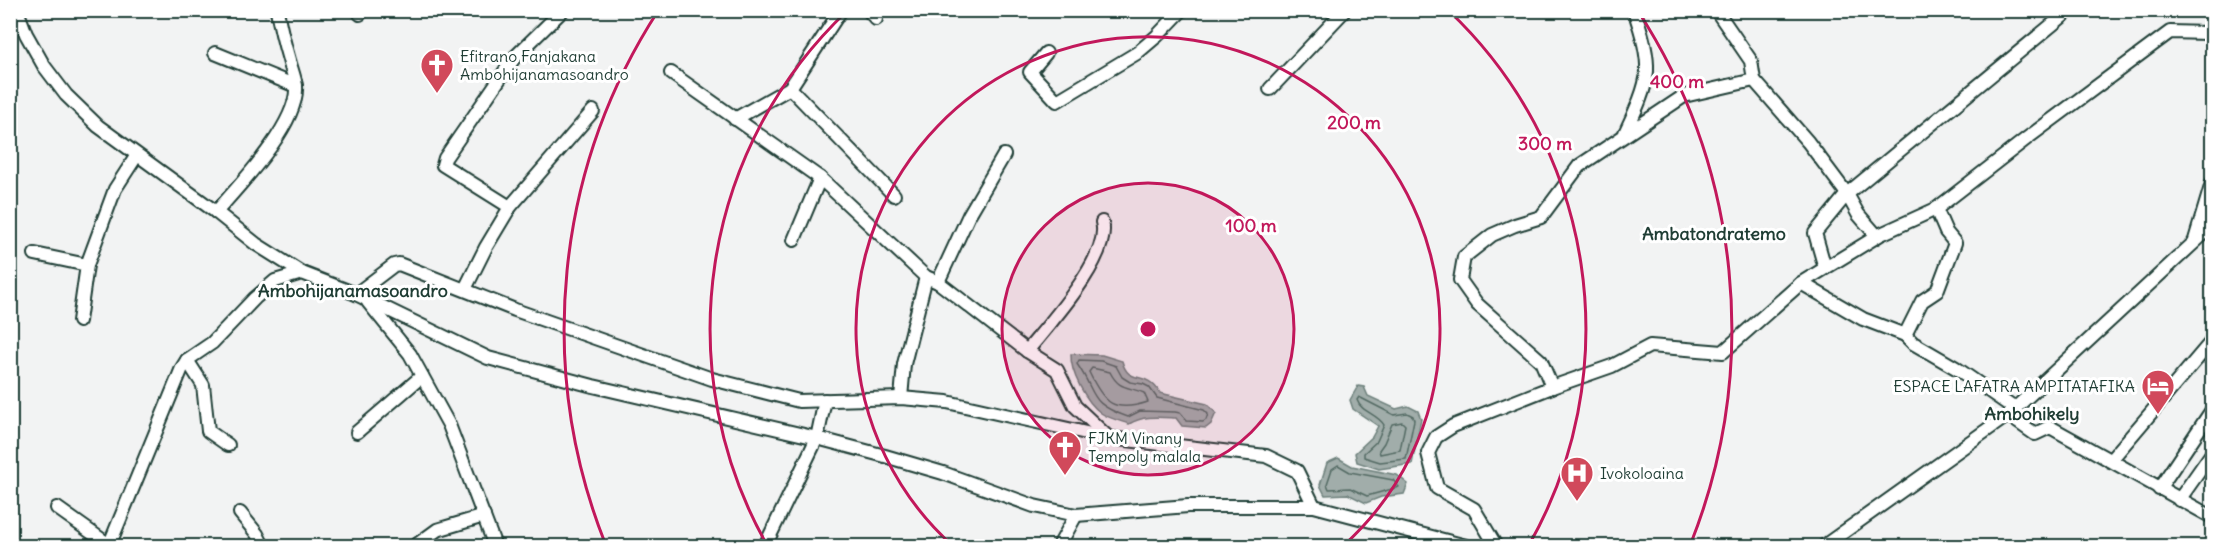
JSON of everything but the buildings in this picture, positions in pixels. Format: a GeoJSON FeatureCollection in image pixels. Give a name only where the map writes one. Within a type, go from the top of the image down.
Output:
{"type":"FeatureCollection","features":[{"type":"Feature","properties":{"kind":"street"},"geometry":{"type":"LineString","coordinates":[[17,10],[26,34],[44,66],[66,95],[98,126],[256,244],[302,273],[361,297],[488,358],[593,386],[817,438],[943,472],[1034,506],[1076,514],[1188,506],[1314,506],[1466,546]]}},
{"type":"Feature","properties":{"kind":"street"},"geometry":{"type":"LineString","coordinates":[[216,212],[248,176],[277,136],[291,114],[295,102],[296,86],[277,10]]}},
{"type":"Feature","properties":{"kind":"street"},"geometry":{"type":"LineString","coordinates":[[510,207],[443,165],[445,158],[514,58],[563,10]]}},
{"type":"Feature","properties":{"kind":"street"},"geometry":{"type":"LineString","coordinates":[[735,119],[790,88],[841,10]]}},
{"type":"Feature","properties":{"kind":"street"},"geometry":{"type":"LineString","coordinates":[[1046,53],[1030,72],[1057,101],[1137,53],[1158,36],[1182,10]]}},
{"type":"Feature","properties":{"kind":"street"},"geometry":{"type":"LineString","coordinates":[[1270,89],[1345,10]]}},
{"type":"Feature","properties":{"kind":"street"},"geometry":{"type":"LineString","coordinates":[[1624,134],[1636,108],[1647,71],[1641,30],[1634,10]]}},
{"type":"Feature","properties":{"kind":"street"},"geometry":{"type":"LineString","coordinates":[[1716,10],[1751,61],[1754,80],[1808,142],[1847,194],[1858,214],[1877,236]]}},
{"type":"Feature","properties":{"kind":"street"},"geometry":{"type":"LineString","coordinates":[[1825,268],[1815,233],[1847,194],[2070,10]]}},
{"type":"Feature","properties":{"kind":"street"},"geometry":{"type":"LineString","coordinates":[[1496,546],[1474,509],[1437,488],[1428,453],[1436,437],[1454,426],[1612,366],[1650,346],[1723,352],[1801,283],[1877,236],[1936,210],[2026,139],[2170,32],[2207,33],[2212,31]]}},
{"type":"Feature","properties":{"kind":"street"},"geometry":{"type":"LineString","coordinates":[[215,53],[296,86]]}},
{"type":"Feature","properties":{"kind":"street"},"geometry":{"type":"LineString","coordinates":[[671,73],[820,178],[926,277],[938,282],[1027,351],[1057,370],[1075,406],[1110,438]]}},
{"type":"Feature","properties":{"kind":"street"},"geometry":{"type":"LineString","coordinates":[[1552,387],[1541,361],[1477,304],[1460,280],[1464,257],[1492,235],[1541,217],[1579,166],[1684,96],[1754,80]]}},
{"type":"Feature","properties":{"kind":"street"},"geometry":{"type":"LineString","coordinates":[[790,88],[894,195]]}},
{"type":"Feature","properties":{"kind":"street"},"geometry":{"type":"LineString","coordinates":[[465,290],[486,247],[510,207],[592,111]]}},
{"type":"Feature","properties":{"kind":"street"},"geometry":{"type":"LineString","coordinates":[[79,321],[87,265],[115,189],[137,154]]}},
{"type":"Feature","properties":{"kind":"street"},"geometry":{"type":"LineString","coordinates":[[938,282],[969,215],[1004,155]]}},
{"type":"Feature","properties":{"kind":"street"},"geometry":{"type":"LineString","coordinates":[[794,240],[820,178]]}},
{"type":"Feature","properties":{"kind":"street"},"geometry":{"type":"LineString","coordinates":[[2194,241],[2212,183]]}},
{"type":"Feature","properties":{"kind":"street"},"geometry":{"type":"LineString","coordinates":[[1905,335],[1922,301],[1937,291],[1955,243],[1946,232],[1936,210]]}},
{"type":"Feature","properties":{"kind":"street"},"geometry":{"type":"LineString","coordinates":[[1027,351],[1094,265],[1104,238],[1105,231],[1102,222]]}},
{"type":"Feature","properties":{"kind":"street"},"geometry":{"type":"LineString","coordinates":[[1824,546],[2011,412],[2212,225]]}},
{"type":"Feature","properties":{"kind":"street"},"geometry":{"type":"LineString","coordinates":[[35,254],[87,265]]}},
{"type":"Feature","properties":{"kind":"street"},"geometry":{"type":"LineString","coordinates":[[361,297],[394,265],[399,264],[515,310],[712,379],[799,401],[901,398],[946,402],[1110,438],[1266,456],[1297,471],[1314,506]]}},
{"type":"Feature","properties":{"kind":"street"},"geometry":{"type":"LineString","coordinates":[[57,508],[109,546],[187,360],[212,343],[255,298],[275,281],[302,273]]}},
{"type":"Feature","properties":{"kind":"street"},"geometry":{"type":"LineString","coordinates":[[901,398],[904,364],[926,277]]}},
{"type":"Feature","properties":{"kind":"street"},"geometry":{"type":"LineString","coordinates":[[1801,283],[1863,319],[1905,335],[1913,343],[1956,368],[2036,435],[2050,427],[2212,518]]}},
{"type":"Feature","properties":{"kind":"street"},"geometry":{"type":"LineString","coordinates":[[361,297],[407,350],[449,425],[495,546]]}},
{"type":"Feature","properties":{"kind":"street"},"geometry":{"type":"LineString","coordinates":[[2110,461],[2212,341]]}},
{"type":"Feature","properties":{"kind":"street"},"geometry":{"type":"LineString","coordinates":[[187,360],[203,385],[208,431],[228,445]]}},
{"type":"Feature","properties":{"kind":"street"},"geometry":{"type":"LineString","coordinates":[[357,432],[422,376]]}},
{"type":"Feature","properties":{"kind":"street"},"geometry":{"type":"LineString","coordinates":[[765,546],[817,438],[825,400]]}},
{"type":"Feature","properties":{"kind":"street"},"geometry":{"type":"LineString","coordinates":[[2159,489],[2212,410]]}},
{"type":"Feature","properties":{"kind":"street"},"geometry":{"type":"LineString","coordinates":[[2179,500],[2212,453]]}},
{"type":"Feature","properties":{"kind":"street"},"geometry":{"type":"LineString","coordinates":[[240,513],[257,534],[263,546]]}},
{"type":"Feature","properties":{"kind":"street"},"geometry":{"type":"LineString","coordinates":[[1059,546],[1076,514]]}},
{"type":"Feature","properties":{"kind":"street"},"geometry":{"type":"LineString","coordinates":[[415,546],[437,530],[484,516]]}},
{"type":"Feature","properties":{"kind":"water"},"geometry":{"type":"Polygon","coordinates":[[[1071,354],[1102,355],[1122,361],[1129,373],[1149,381],[1160,393],[1207,404],[1216,413],[1211,424],[1206,428],[1182,426],[1176,418],[1146,418],[1129,424],[1111,418],[1095,408],[1085,394],[1076,378],[1071,354]]]}},
{"type":"Feature","properties":{"kind":"water"},"geometry":{"type":"Polygon","coordinates":[[[1358,386],[1364,387],[1368,396],[1396,409],[1408,406],[1418,411],[1421,419],[1412,464],[1379,469],[1357,462],[1355,453],[1372,437],[1378,426],[1353,409],[1350,400],[1358,386]]]}},
{"type":"Feature","properties":{"kind":"water"},"geometry":{"type":"Polygon","coordinates":[[[1338,458],[1352,466],[1397,475],[1408,484],[1404,494],[1381,497],[1366,503],[1348,494],[1325,495],[1320,485],[1327,463],[1338,458]]]}},
{"type":"Feature","properties":{"kind":"place","name":"Efitrano Fanjakana Ambohijanamasoandro"},"geometry":{"type":"Point","coordinates":[437,94]}},
{"type":"Feature","properties":{"kind":"place","name":"ESPACE LAFATRA AMPITATAFIKA"},"geometry":{"type":"Point","coordinates":[2158,415]}},
{"type":"Feature","properties":{"kind":"place","name":"FJKM Vinany Tempoly malala"},"geometry":{"type":"Point","coordinates":[1065,476]}},
{"type":"Feature","properties":{"kind":"place","name":"Ivokoloaina"},"geometry":{"type":"Point","coordinates":[1577,502]}},
{"type":"Feature","properties":{"kind":"district","name":"Ambatondratemo"},"geometry":{"type":"Point","coordinates":[1714,234]}},
{"type":"Feature","properties":{"kind":"district","name":"Ambohijanamasoandro"},"geometry":{"type":"Point","coordinates":[353,291]}},
{"type":"Feature","properties":{"kind":"district","name":"Ambohikely"},"geometry":{"type":"Point","coordinates":[2032,414]}}]}
